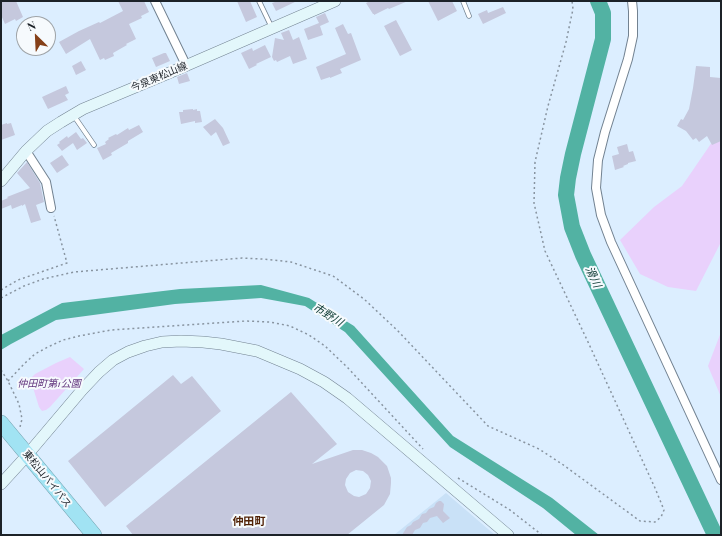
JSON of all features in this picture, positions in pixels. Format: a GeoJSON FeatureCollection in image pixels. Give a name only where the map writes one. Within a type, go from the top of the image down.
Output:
{"type":"FeatureCollection","features":[{"type":"Feature","properties":{"kind":"highway","name":"東松山バイパス"},"geometry":{"type":"LineString","coordinates":[[1,423],[24,458],[82,535]]}},
{"type":"Feature","properties":{"kind":"highway","name":"東松山バイパス"},"geometry":{"type":"LineString","coordinates":[[1,437],[24,458],[94,535]]}},
{"type":"Feature","properties":{"kind":"street"},"geometry":{"type":"LineString","coordinates":[[155,1],[186,65]]}},
{"type":"Feature","properties":{"kind":"street","name":"今泉東松山線"},"geometry":{"type":"LineString","coordinates":[[1,181],[26,151],[47,131],[72,114],[335,1]]}},
{"type":"Feature","properties":{"kind":"street"},"geometry":{"type":"LineString","coordinates":[[632,1],[633,36],[628,59],[605,132],[598,160],[596,188],[601,215],[614,249],[721,480]]}},
{"type":"Feature","properties":{"kind":"street"},"geometry":{"type":"LineString","coordinates":[[26,151],[46,182],[52,208]]}},
{"type":"Feature","properties":{"kind":"street"},"geometry":{"type":"LineString","coordinates":[[1,484],[99,372],[112,360],[128,352],[162,342],[203,342],[226,345],[270,356],[300,369],[324,382],[347,398],[508,535]]}},
{"type":"Feature","properties":{"kind":"lane"},"geometry":{"type":"LineString","coordinates":[[259,1],[272,28]]}},
{"type":"Feature","properties":{"kind":"lane"},"geometry":{"type":"LineString","coordinates":[[463,1],[469,16]]}},
{"type":"Feature","properties":{"kind":"lane"},"geometry":{"type":"LineString","coordinates":[[72,114],[94,145]]}},
{"type":"Feature","properties":{"kind":"path"},"geometry":{"type":"LineString","coordinates":[[1,298],[24,286],[42,279],[74,272],[242,258],[291,262],[333,276],[364,299],[398,331],[488,426],[539,449],[640,521],[655,522],[661,517],[664,510],[656,488],[545,250],[534,203],[535,162],[548,106],[566,42],[573,9],[572,1]]}},
{"type":"Feature","properties":{"kind":"path"},"geometry":{"type":"LineString","coordinates":[[1,290],[18,280],[67,263],[52,208]]}},
{"type":"Feature","properties":{"kind":"path"},"geometry":{"type":"LineString","coordinates":[[8,381],[35,354],[63,340],[79,336],[111,330],[246,321],[270,322],[290,326],[309,335],[325,346],[348,368],[424,450]]}},
{"type":"Feature","properties":{"kind":"path"},"geometry":{"type":"LineString","coordinates":[[1,370],[19,404],[22,419],[20,428],[18,429]]}},
{"type":"Feature","properties":{"kind":"path"},"geometry":{"type":"LineString","coordinates":[[456,477],[510,510],[542,535]]}},
{"type":"Feature","properties":{"kind":"shaded area"},"geometry":{"type":"Polygon","coordinates":[[[446,493],[495,535],[394,535],[446,493]]]}},
{"type":"Feature","properties":{"kind":"green space"},"geometry":{"type":"Polygon","coordinates":[[[721,129],[721,242],[696,291],[668,287],[640,274],[620,240],[654,207],[682,186],[721,129]]]}},
{"type":"Feature","properties":{"kind":"green space"},"geometry":{"type":"Polygon","coordinates":[[[721,332],[721,397],[708,366],[721,332]]]}},
{"type":"Feature","properties":{"kind":"green space","name":"仲田町第1公園"},"geometry":{"type":"Polygon","coordinates":[[[70,357],[84,369],[50,407],[42,411],[39,407],[31,378],[35,374],[70,357]]]}},
{"type":"Feature","properties":{"kind":"water","name":"市野川"},"geometry":{"type":"Polygon","coordinates":[[[261,285],[309,298],[354,326],[453,436],[552,498],[599,535],[576,535],[543,508],[450,447],[345,332],[305,306],[261,298],[175,304],[56,320],[1,350],[1,335],[62,303],[180,289],[261,285]]]}},
{"type":"Feature","properties":{"kind":"building"},"geometry":{"type":"Polygon","coordinates":[[[1,1],[16,1],[23,16],[16,16],[16,21],[15,19],[5,24],[1,15],[1,1]]]}},
{"type":"Feature","properties":{"kind":"building"},"geometry":{"type":"Polygon","coordinates":[[[118,1],[144,1],[149,12],[141,16],[142,18],[129,24],[136,39],[113,53],[114,56],[105,60],[104,58],[100,60],[90,39],[66,54],[59,42],[123,11],[118,1]]]}},
{"type":"Feature","properties":{"kind":"building"},"geometry":{"type":"Polygon","coordinates":[[[237,1],[250,1],[257,17],[246,22],[237,1]]]}},
{"type":"Feature","properties":{"kind":"building"},"geometry":{"type":"Polygon","coordinates":[[[278,1],[297,1],[276,11],[272,3],[278,1]]]}},
{"type":"Feature","properties":{"kind":"building"},"geometry":{"type":"Polygon","coordinates":[[[370,1],[408,1],[374,15],[366,3],[370,1]]]}},
{"type":"Feature","properties":{"kind":"building"},"geometry":{"type":"Polygon","coordinates":[[[428,1],[452,1],[457,11],[438,21],[428,1]]]}},
{"type":"Feature","properties":{"kind":"building"},"geometry":{"type":"Polygon","coordinates":[[[503,7],[506,13],[483,24],[478,14],[487,10],[488,13],[503,7]]]}},
{"type":"Feature","properties":{"kind":"building"},"geometry":{"type":"Polygon","coordinates":[[[325,13],[329,22],[320,26],[323,35],[308,40],[304,29],[319,23],[316,17],[325,13]]]}},
{"type":"Feature","properties":{"kind":"building"},"geometry":{"type":"Polygon","coordinates":[[[396,20],[412,50],[400,56],[384,26],[396,20]]]}},
{"type":"Feature","properties":{"kind":"building"},"geometry":{"type":"Polygon","coordinates":[[[343,24],[348,34],[351,33],[361,60],[340,69],[342,73],[321,80],[316,67],[346,54],[335,28],[343,24]]]}},
{"type":"Feature","properties":{"kind":"building"},"geometry":{"type":"Polygon","coordinates":[[[289,30],[293,40],[299,37],[307,59],[293,64],[290,56],[277,62],[276,60],[274,61],[272,57],[275,38],[284,40],[281,33],[289,30]]]}},
{"type":"Feature","properties":{"kind":"building"},"geometry":{"type":"Polygon","coordinates":[[[265,45],[271,57],[249,69],[241,53],[252,48],[253,51],[265,45]]]}},
{"type":"Feature","properties":{"kind":"building"},"geometry":{"type":"Polygon","coordinates":[[[166,53],[170,61],[156,67],[152,58],[166,53]]]}},
{"type":"Feature","properties":{"kind":"building"},"geometry":{"type":"Polygon","coordinates":[[[81,61],[86,70],[76,75],[72,66],[81,61]]]}},
{"type":"Feature","properties":{"kind":"building"},"geometry":{"type":"Polygon","coordinates":[[[696,66],[710,67],[710,77],[721,78],[721,141],[712,145],[707,136],[699,142],[696,138],[693,140],[686,131],[677,126],[681,119],[683,120],[689,109],[696,66]]]}},
{"type":"Feature","properties":{"kind":"building"},"geometry":{"type":"Polygon","coordinates":[[[187,73],[190,81],[179,84],[177,77],[187,73]]]}},
{"type":"Feature","properties":{"kind":"building"},"geometry":{"type":"Polygon","coordinates":[[[66,86],[69,93],[65,95],[68,100],[48,109],[42,97],[66,86]]]}},
{"type":"Feature","properties":{"kind":"building"},"geometry":{"type":"Polygon","coordinates":[[[193,109],[200,111],[202,122],[195,123],[195,121],[181,124],[179,112],[193,109]]]}},
{"type":"Feature","properties":{"kind":"building"},"geometry":{"type":"Polygon","coordinates":[[[215,119],[223,128],[230,143],[223,146],[216,132],[211,136],[203,127],[215,119]]]}},
{"type":"Feature","properties":{"kind":"building"},"geometry":{"type":"Polygon","coordinates":[[[11,123],[15,135],[1,140],[1,125],[11,123]]]}},
{"type":"Feature","properties":{"kind":"building"},"geometry":{"type":"Polygon","coordinates":[[[139,125],[143,132],[128,141],[128,143],[111,153],[112,155],[103,160],[97,148],[106,144],[105,142],[109,139],[108,138],[116,134],[117,135],[128,128],[129,130],[139,125]]]}},
{"type":"Feature","properties":{"kind":"building"},"geometry":{"type":"Polygon","coordinates":[[[76,132],[81,139],[83,138],[87,143],[77,150],[73,143],[62,151],[57,145],[60,143],[59,142],[76,132]]]}},
{"type":"Feature","properties":{"kind":"building"},"geometry":{"type":"Polygon","coordinates":[[[627,144],[629,152],[633,151],[636,161],[628,163],[623,166],[624,167],[615,170],[612,156],[619,154],[617,147],[627,144]]]}},
{"type":"Feature","properties":{"kind":"building"},"geometry":{"type":"Polygon","coordinates":[[[62,155],[69,165],[57,173],[50,163],[62,155]]]}},
{"type":"Feature","properties":{"kind":"building"},"geometry":{"type":"Polygon","coordinates":[[[27,162],[40,183],[44,202],[36,205],[41,220],[31,223],[25,204],[12,209],[11,205],[1,209],[1,201],[30,188],[17,173],[27,162]]]}},
{"type":"Feature","properties":{"kind":"building"},"geometry":{"type":"Polygon","coordinates":[[[173,375],[181,384],[192,376],[221,411],[105,507],[68,461],[173,375]]]}},
{"type":"Feature","properties":{"kind":"building"},"geometry":{"type":"Polygon","coordinates":[[[291,392],[337,444],[312,464],[353,450],[362,450],[378,457],[387,466],[391,478],[390,494],[384,505],[347,535],[133,535],[126,526],[291,392]],[[356,470],[350,473],[346,479],[345,485],[348,492],[354,496],[359,497],[366,494],[370,488],[371,481],[368,475],[363,471],[356,470]]]}},
{"type":"Feature","properties":{"kind":"building"},"geometry":{"type":"Polygon","coordinates":[[[439,501],[444,504],[443,511],[450,518],[443,523],[437,516],[430,518],[427,522],[423,523],[420,528],[415,530],[412,535],[402,535],[407,527],[419,519],[422,514],[434,507],[439,501]]]}},
{"type":"Feature","properties":{"kind":"waterway","name":"滑川"},"geometry":{"type":"LineString","coordinates":[[598,1],[603,13],[603,39],[573,154],[566,195],[572,227],[583,255],[715,535]]}},
{"type":"Feature","properties":{"kind":"district","name":"仲田町"},"geometry":{"type":"Point","coordinates":[249,522]}}]}
